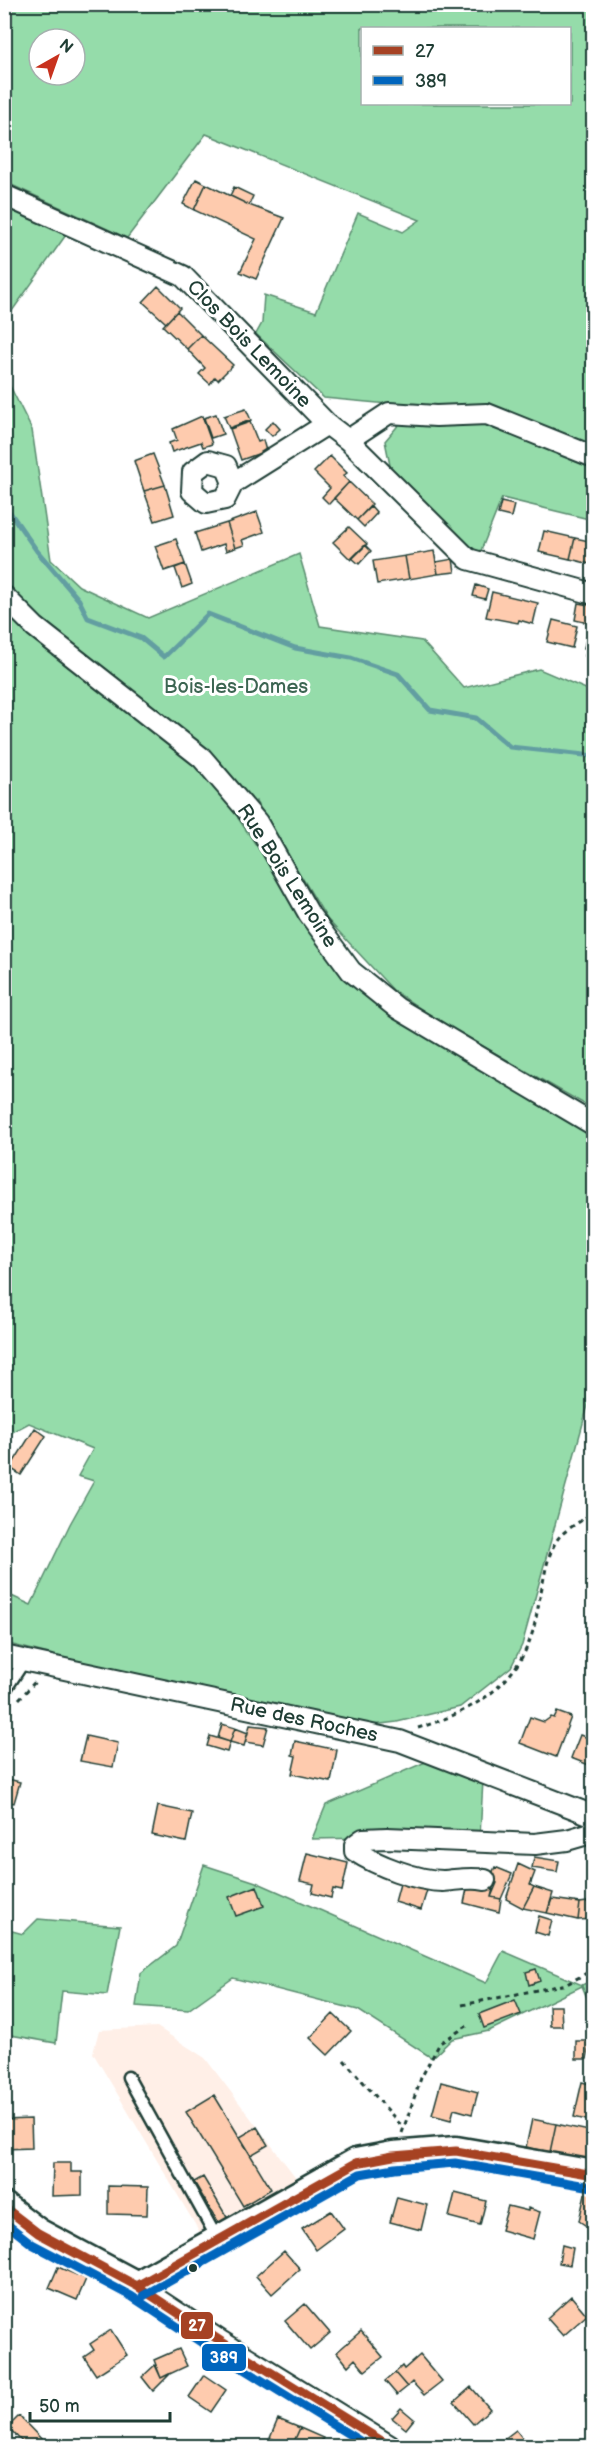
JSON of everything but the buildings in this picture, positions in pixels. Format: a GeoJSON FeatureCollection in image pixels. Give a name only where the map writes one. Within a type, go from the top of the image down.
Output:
{"type":"FeatureCollection","features":[{"type":"Feature","properties":{"kind":"street","name":"Clos Bois Lemoine"},"geometry":{"type":"LineString","coordinates":[[4,195],[183,276],[327,424],[348,440],[468,559],[594,594]]}},
{"type":"Feature","properties":{"kind":"street"},"geometry":{"type":"LineString","coordinates":[[348,440],[389,413],[436,416],[487,414],[594,457]]}},
{"type":"Feature","properties":{"kind":"street","name":"Clos Bois Lemoine"},"geometry":{"type":"LineString","coordinates":[[233,483],[327,424]]}},
{"type":"Feature","properties":{"kind":"street","name":"Rue Bois Lemoine"},"geometry":{"type":"LineString","coordinates":[[4,596],[34,627],[202,758],[257,822],[309,914],[351,971],[397,1008],[594,1125]]}},
{"type":"Feature","properties":{"kind":"street","name":"Rue des Roches"},"geometry":{"type":"LineString","coordinates":[[4,1656],[400,1741],[594,1816]]}},
{"type":"Feature","properties":{"kind":"street"},"geometry":{"type":"LineString","coordinates":[[485,1880],[473,1878],[441,1881],[408,1874],[369,1860],[355,1851],[355,1845],[363,1839],[387,1838],[535,1844],[567,1840],[591,1833],[594,1828]]}},
{"type":"Feature","properties":{"kind":"street"},"geometry":{"type":"LineString","coordinates":[[137,2286],[356,2163],[393,2156],[456,2151],[594,2175]]}},
{"type":"Feature","properties":{"kind":"street"},"geometry":{"type":"LineString","coordinates":[[10,2217],[137,2286],[222,2342],[390,2446]]}},
{"type":"Feature","properties":{"kind":"lane"},"geometry":{"type":"LineString","coordinates":[[4,1692],[25,1660]]}},
{"type":"Feature","properties":{"kind":"lane"},"geometry":{"type":"LineString","coordinates":[[128,2077],[219,2242]]}},
{"type":"Feature","properties":{"kind":"path"},"geometry":{"type":"LineString","coordinates":[[400,1741],[411,1730],[445,1719],[478,1704],[521,1660],[531,1635],[547,1563],[560,1537],[586,1517]]}},
{"type":"Feature","properties":{"kind":"path"},"geometry":{"type":"LineString","coordinates":[[4,1713],[52,1666]]}},
{"type":"Feature","properties":{"kind":"path"},"geometry":{"type":"LineString","coordinates":[[462,2005],[567,1984],[594,1969]]}},
{"type":"Feature","properties":{"kind":"path"},"geometry":{"type":"LineString","coordinates":[[393,2156],[421,2078],[440,2043],[467,2026]]}},
{"type":"Feature","properties":{"kind":"path"},"geometry":{"type":"LineString","coordinates":[[344,2060],[404,2126]]}},
{"type":"Feature","properties":{"kind":"shaded area"},"geometry":{"type":"Polygon","coordinates":[[[157,2027],[205,2058],[297,2179],[205,2241],[93,2053],[99,2030],[157,2027]]]}},
{"type":"Feature","properties":{"kind":"green space"},"geometry":{"type":"Polygon","coordinates":[[[5,5],[593,5],[593,520],[502,498],[480,553],[450,531],[392,475],[385,441],[401,422],[421,407],[324,398],[256,334],[262,323],[264,295],[316,312],[358,213],[403,232],[420,220],[206,134],[127,238],[5,182],[5,5]]]}},
{"type":"Feature","properties":{"kind":"green space"},"geometry":{"type":"Polygon","coordinates":[[[5,208],[68,232],[5,321],[5,208]]]}},
{"type":"Feature","properties":{"kind":"green space","name":"Bois-les-Dames"},"geometry":{"type":"Polygon","coordinates":[[[4,374],[32,430],[51,560],[79,586],[148,618],[299,554],[320,626],[422,641],[464,688],[539,669],[593,692],[593,1109],[442,1023],[393,990],[327,919],[256,801],[238,818],[343,975],[383,1009],[593,1133],[593,1387],[522,1645],[511,1667],[460,1707],[397,1722],[356,1727],[5,1643],[5,1593],[31,1605],[70,1524],[94,1481],[78,1476],[93,1449],[29,1423],[5,1436],[4,374]]]}},
{"type":"Feature","properties":{"kind":"green space"},"geometry":{"type":"Polygon","coordinates":[[[430,1760],[483,1780],[480,1836],[312,1839],[326,1805],[430,1760]]]}},
{"type":"Feature","properties":{"kind":"green space"},"geometry":{"type":"Polygon","coordinates":[[[204,1865],[256,1882],[486,1983],[503,1951],[582,1985],[593,1980],[593,2012],[582,1986],[489,2031],[452,2039],[432,2058],[358,2010],[233,1978],[188,2010],[136,2006],[141,1973],[176,1946],[204,1865]]]}},
{"type":"Feature","properties":{"kind":"green space"},"geometry":{"type":"Polygon","coordinates":[[[38,1919],[120,1926],[107,1995],[62,1991],[56,2043],[5,2034],[5,1929],[23,1934],[38,1919]]]}},
{"type":"Feature","properties":{"kind":"waterway"},"geometry":{"type":"LineString","coordinates":[[4,504],[37,551],[79,600],[88,618],[141,638],[164,657],[208,614],[295,648],[351,658],[398,674],[430,710],[476,718],[510,747],[594,756]]}},
{"type":"Feature","properties":{"kind":"transit line","name":"27"},"geometry":{"type":"LineString","coordinates":[[137,2286],[356,2163],[393,2156],[456,2151],[594,2175]]}},
{"type":"Feature","properties":{"kind":"transit line","name":"389"},"geometry":{"type":"LineString","coordinates":[[143,2296],[360,2174],[395,2168],[455,2163],[592,2187]]}},
{"type":"Feature","properties":{"kind":"transit line","name":"27"},"geometry":{"type":"LineString","coordinates":[[4,2207],[38,2233],[137,2286],[222,2342],[390,2446]]}},
{"type":"Feature","properties":{"kind":"transit line","name":"389"},"geometry":{"type":"LineString","coordinates":[[4,2222],[32,2244],[131,2296],[216,2352],[368,2446]]}}]}
